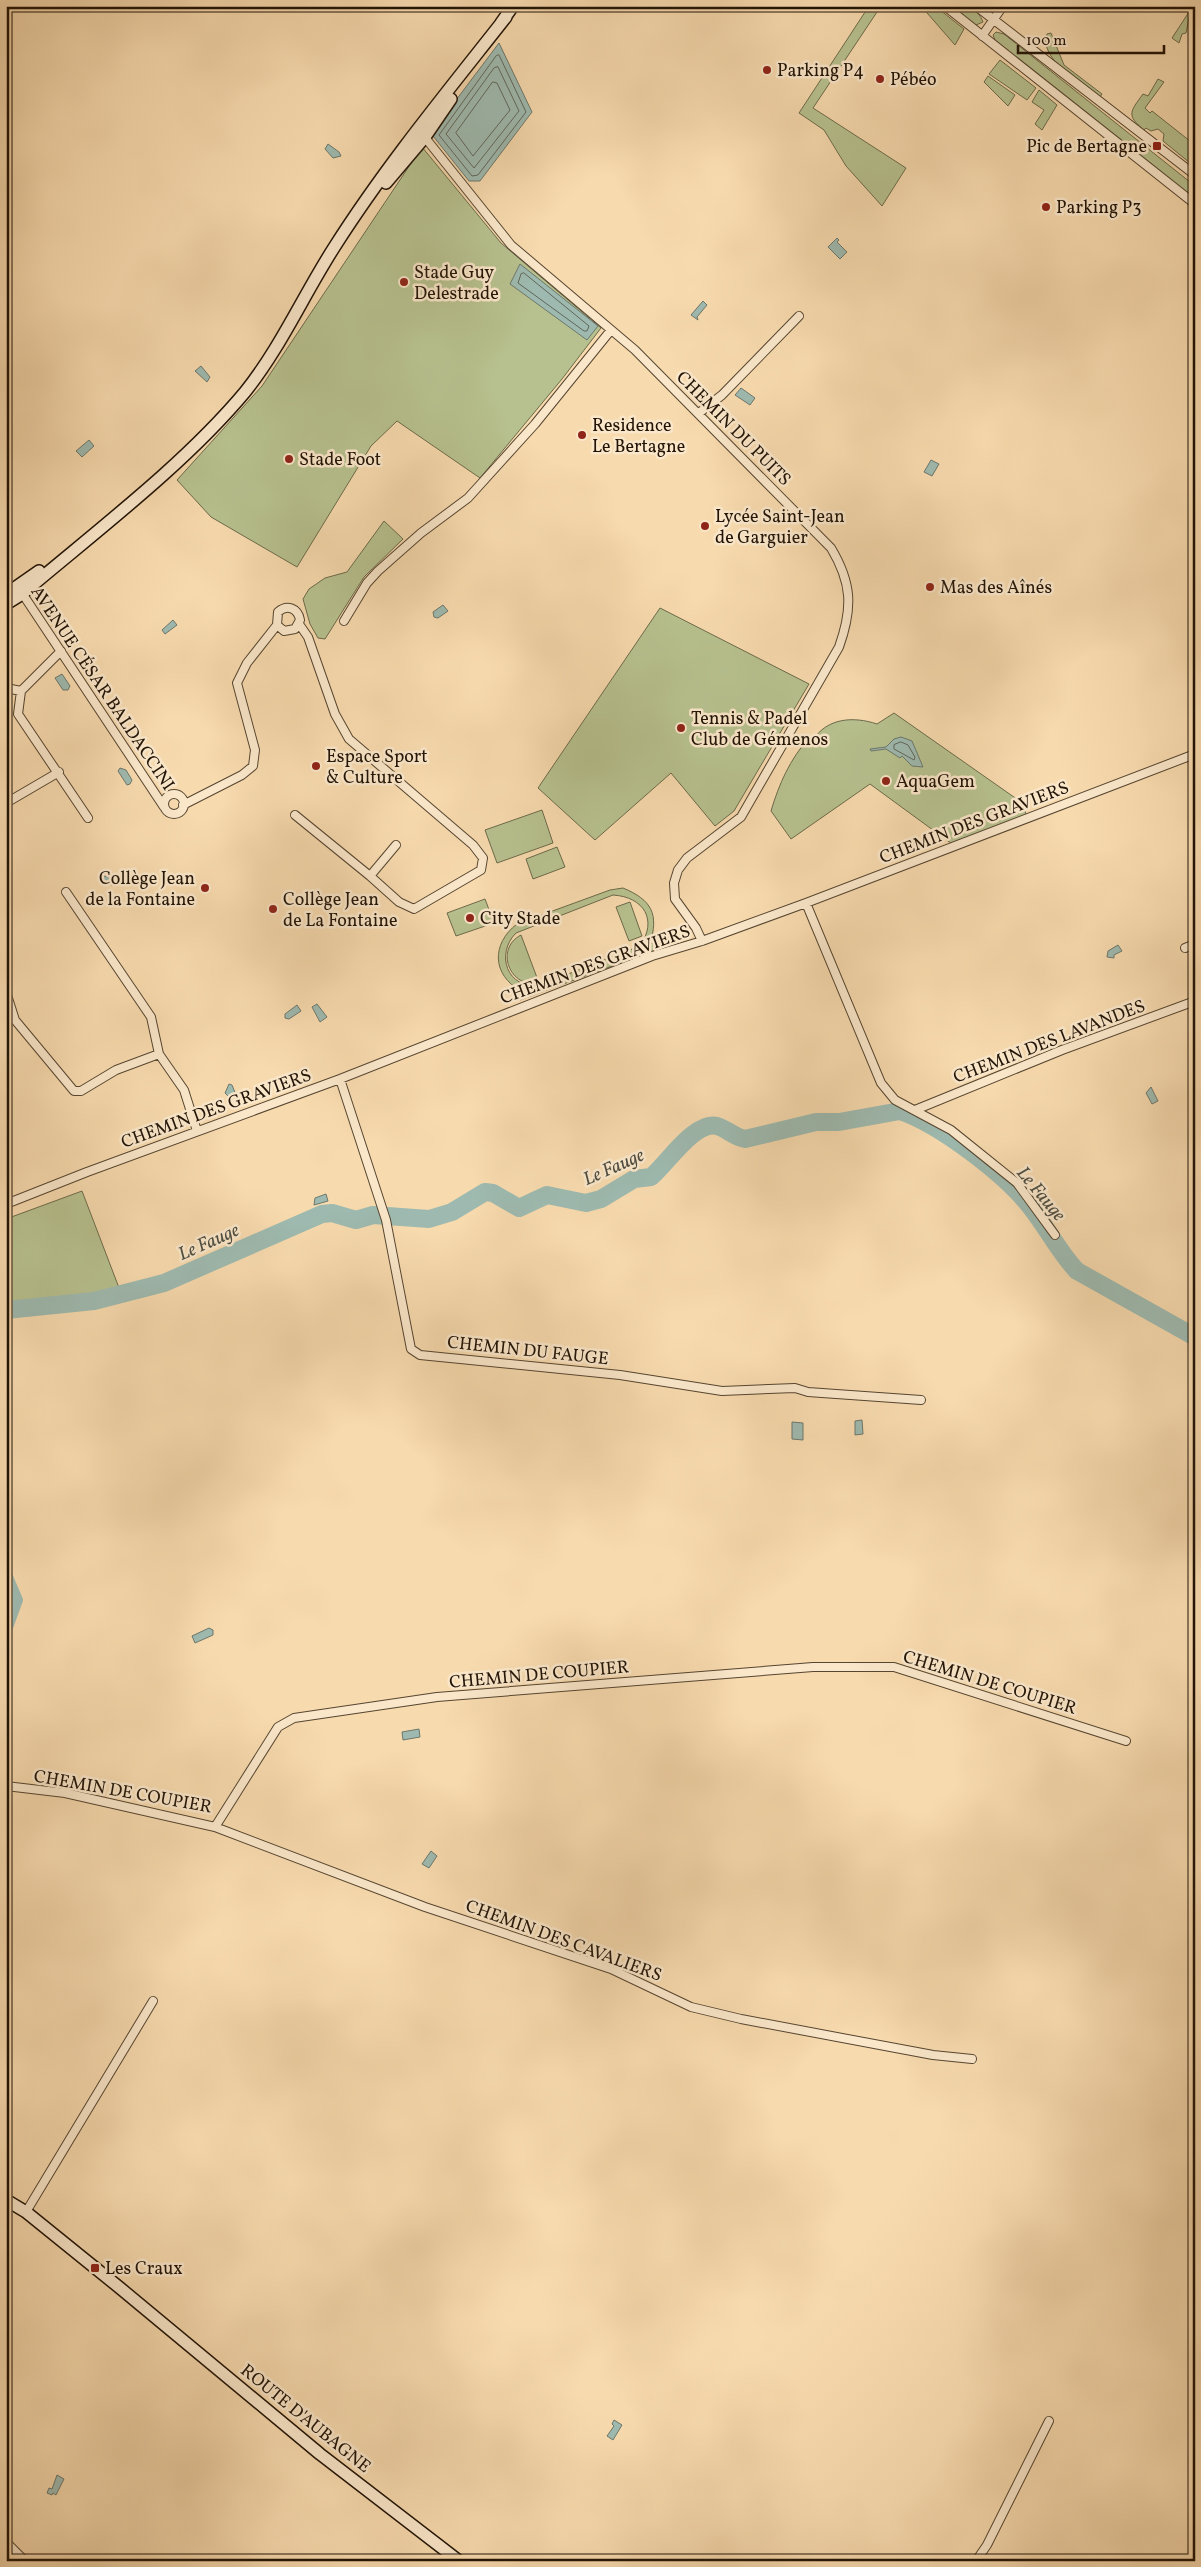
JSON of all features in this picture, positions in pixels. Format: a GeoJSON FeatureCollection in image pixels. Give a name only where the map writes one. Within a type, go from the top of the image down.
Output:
{"type":"FeatureCollection","features":[{"type":"Feature","properties":{"kind":"main road"},"geometry":{"type":"LineString","coordinates":[[6,604],[20,590],[98,531],[174,464],[244,393],[272,356],[308,292],[352,222],[422,133],[513,6]]}},
{"type":"Feature","properties":{"kind":"main road"},"geometry":{"type":"LineString","coordinates":[[6,594],[20,590]]}},
{"type":"Feature","properties":{"kind":"main road","name":"ROUTE D'AUBAGNE"},"geometry":{"type":"LineString","coordinates":[[6,2200],[26,2212],[320,2454],[459,2561]]}},
{"type":"Feature","properties":{"kind":"street"},"geometry":{"type":"LineString","coordinates":[[945,6],[1195,204]]}},
{"type":"Feature","properties":{"kind":"street"},"geometry":{"type":"LineString","coordinates":[[976,6],[1195,175]]}},
{"type":"Feature","properties":{"kind":"street"},"geometry":{"type":"LineString","coordinates":[[982,36],[1002,6]]}},
{"type":"Feature","properties":{"kind":"street","name":"CHEMIN DU PUITS"},"geometry":{"type":"LineString","coordinates":[[422,133],[511,245],[635,350],[699,413],[831,548],[845,575],[849,618],[840,647],[742,817],[687,858],[678,870],[674,883],[675,899],[696,928],[702,941]]}},
{"type":"Feature","properties":{"kind":"street"},"geometry":{"type":"LineString","coordinates":[[699,413],[722,395],[799,316]]}},
{"type":"Feature","properties":{"kind":"street"},"geometry":{"type":"LineString","coordinates":[[344,621],[367,583],[378,571],[421,533],[468,498],[535,424],[612,330]]}},
{"type":"Feature","properties":{"kind":"street","name":"AVENUE CÉSAR BALDACCINI"},"geometry":{"type":"LineString","coordinates":[[20,590],[164,807],[168,812],[175,813],[181,810],[183,805],[180,797],[172,794],[166,798],[164,807]]}},
{"type":"Feature","properties":{"kind":"street"},"geometry":{"type":"LineString","coordinates":[[183,805],[242,775],[253,766],[255,750],[237,683],[247,663],[277,625],[276,616],[285,608],[291,608],[298,612],[299,624],[308,636],[335,714],[349,739],[473,845],[483,858],[481,870],[414,909],[399,902],[295,814]]}},
{"type":"Feature","properties":{"kind":"street"},"geometry":{"type":"LineString","coordinates":[[277,625],[289,632],[299,624]]}},
{"type":"Feature","properties":{"kind":"street"},"geometry":{"type":"LineString","coordinates":[[61,651],[21,691],[18,714],[59,772],[88,818]]}},
{"type":"Feature","properties":{"kind":"street"},"geometry":{"type":"LineString","coordinates":[[6,688],[21,691]]}},
{"type":"Feature","properties":{"kind":"street","name":"CHEMIN DES GRAVIERS"},"geometry":{"type":"LineString","coordinates":[[6,1204],[340,1078],[652,956],[702,941],[806,904],[1195,754]]}},
{"type":"Feature","properties":{"kind":"street"},"geometry":{"type":"LineString","coordinates":[[6,803],[59,772]]}},
{"type":"Feature","properties":{"kind":"street"},"geometry":{"type":"LineString","coordinates":[[370,876],[396,845]]}},
{"type":"Feature","properties":{"kind":"street"},"geometry":{"type":"LineString","coordinates":[[66,892],[151,1017],[159,1054],[184,1090],[197,1131]]}},
{"type":"Feature","properties":{"kind":"street"},"geometry":{"type":"LineString","coordinates":[[806,904],[881,1083],[895,1100],[951,1130],[1017,1183],[1055,1235]]}},
{"type":"Feature","properties":{"kind":"street"},"geometry":{"type":"LineString","coordinates":[[1185,948],[1195,944]]}},
{"type":"Feature","properties":{"kind":"street"},"geometry":{"type":"LineString","coordinates":[[6,992],[15,1020],[74,1091],[81,1091],[116,1070],[159,1054]]}},
{"type":"Feature","properties":{"kind":"street","name":"CHEMIN DES LAVANDES"},"geometry":{"type":"LineString","coordinates":[[915,1110],[1062,1050],[1195,1001]]}},
{"type":"Feature","properties":{"kind":"street","name":"CHEMIN DU FAUGE"},"geometry":{"type":"LineString","coordinates":[[340,1078],[384,1211],[411,1348],[420,1355],[620,1375],[722,1391],[795,1388],[808,1392],[921,1400]]}},
{"type":"Feature","properties":{"kind":"street","name":"CHEMIN DE COUPIER"},"geometry":{"type":"LineString","coordinates":[[6,1786],[64,1793],[215,1827],[278,1727],[294,1718],[437,1697],[813,1667],[894,1666],[1126,1741]]}},
{"type":"Feature","properties":{"kind":"street","name":"CHEMIN DES CAVALIERS"},"geometry":{"type":"LineString","coordinates":[[215,1827],[425,1907],[611,1969],[661,1991],[691,2007],[740,2019],[914,2051],[972,2059]]}},
{"type":"Feature","properties":{"kind":"street"},"geometry":{"type":"LineString","coordinates":[[26,2212],[154,2001]]}},
{"type":"Feature","properties":{"kind":"street"},"geometry":{"type":"LineString","coordinates":[[976,2561],[1049,2421]]}},
{"type":"Feature","properties":{"kind":"street"},"geometry":{"type":"LineString","coordinates":[[6,2542],[25,2561]]}},
{"type":"Feature","properties":{"kind":"green space"},"geometry":{"type":"Polygon","coordinates":[[[869,6],[881,6],[813,108],[906,168],[882,206],[846,166],[824,130],[799,113],[869,6]]]}},
{"type":"Feature","properties":{"kind":"green space"},"geometry":{"type":"Polygon","coordinates":[[[921,6],[935,6],[964,29],[955,45],[921,6]]]}},
{"type":"Feature","properties":{"kind":"green space"},"geometry":{"type":"Polygon","coordinates":[[[950,6],[974,9],[983,22],[976,25],[950,6]]]}},
{"type":"Feature","properties":{"kind":"green space"},"geometry":{"type":"Polygon","coordinates":[[[1191,9],[1186,33],[1182,34],[1179,43],[1172,38],[1191,9]]]}},
{"type":"Feature","properties":{"kind":"green space"},"geometry":{"type":"Polygon","coordinates":[[[996,32],[1004,34],[1195,186],[1195,200],[995,40],[993,35],[996,32]]]}},
{"type":"Feature","properties":{"kind":"green space"},"geometry":{"type":"Polygon","coordinates":[[[1051,33],[1064,65],[1102,94],[1100,97],[1063,70],[1055,61],[1049,53],[1046,43],[1047,34],[1051,33]]]}},
{"type":"Feature","properties":{"kind":"green space"},"geometry":{"type":"Polygon","coordinates":[[[1000,60],[1036,88],[1027,100],[989,74],[1000,60]]]}},
{"type":"Feature","properties":{"kind":"green space"},"geometry":{"type":"Polygon","coordinates":[[[988,76],[1015,95],[1008,106],[984,82],[988,76]]]}},
{"type":"Feature","properties":{"kind":"green space"},"geometry":{"type":"Polygon","coordinates":[[[1158,79],[1164,82],[1145,108],[1150,113],[1152,111],[1195,145],[1195,167],[1163,141],[1164,134],[1158,129],[1151,131],[1146,128],[1144,130],[1132,117],[1135,105],[1143,94],[1148,96],[1158,79]]]}},
{"type":"Feature","properties":{"kind":"green space"},"geometry":{"type":"Polygon","coordinates":[[[1039,90],[1057,105],[1042,130],[1035,124],[1044,110],[1032,102],[1039,90]]]}},
{"type":"Feature","properties":{"kind":"green space"},"geometry":{"type":"Polygon","coordinates":[[[422,147],[501,243],[601,328],[562,379],[480,478],[397,421],[371,446],[297,567],[211,517],[177,480],[262,386],[422,147]]]}},
{"type":"Feature","properties":{"kind":"green space"},"geometry":{"type":"Polygon","coordinates":[[[384,521],[403,539],[364,577],[325,639],[318,638],[310,624],[303,599],[309,589],[325,578],[347,572],[384,521]]]}},
{"type":"Feature","properties":{"kind":"green space","name":"Tennis & Padel Club de Gémenos"},"geometry":{"type":"Polygon","coordinates":[[[660,608],[809,684],[734,811],[715,826],[671,773],[595,840],[538,788],[660,608]]]}},
{"type":"Feature","properties":{"kind":"green space","name":"AquaGem"},"geometry":{"type":"Polygon","coordinates":[[[894,713],[1021,802],[1027,816],[952,844],[870,784],[791,839],[771,811],[786,772],[802,746],[809,738],[813,740],[833,723],[859,720],[877,724],[894,713]]]}},
{"type":"Feature","properties":{"kind":"green space"},"geometry":{"type":"Polygon","coordinates":[[[542,810],[553,843],[497,863],[485,830],[542,810]]]}},
{"type":"Feature","properties":{"kind":"green space"},"geometry":{"type":"Polygon","coordinates":[[[557,847],[565,867],[533,879],[526,859],[557,847]]]}},
{"type":"Feature","properties":{"kind":"green space"},"geometry":{"type":"Polygon","coordinates":[[[623,888],[647,903],[651,909],[654,924],[650,944],[670,937],[672,944],[520,1000],[518,994],[521,991],[504,977],[498,959],[499,950],[509,932],[517,924],[610,890],[623,888]],[[613,895],[516,933],[506,951],[508,969],[512,976],[519,982],[529,985],[540,985],[640,946],[648,927],[648,919],[640,905],[624,897],[613,895]]]}},
{"type":"Feature","properties":{"kind":"green space","name":"City Stade"},"geometry":{"type":"Polygon","coordinates":[[[485,899],[494,923],[456,936],[447,913],[485,899]]]}},
{"type":"Feature","properties":{"kind":"green space"},"geometry":{"type":"Polygon","coordinates":[[[630,902],[642,936],[629,941],[616,907],[630,902]]]}},
{"type":"Feature","properties":{"kind":"green space"},"geometry":{"type":"Polygon","coordinates":[[[521,935],[539,983],[529,983],[520,980],[513,974],[509,966],[507,958],[508,949],[513,941],[521,935]]]}},
{"type":"Feature","properties":{"kind":"green space"},"geometry":{"type":"Polygon","coordinates":[[[82,1191],[121,1293],[83,1302],[6,1309],[6,1219],[82,1191]]]}},
{"type":"Feature","properties":{"kind":"water"},"geometry":{"type":"Polygon","coordinates":[[[499,43],[532,112],[480,181],[469,181],[433,136],[438,124],[499,43]]]}},
{"type":"Feature","properties":{"kind":"water"},"geometry":{"type":"Polygon","coordinates":[[[328,144],[339,152],[341,156],[333,158],[325,149],[328,144]]]}},
{"type":"Feature","properties":{"kind":"water"},"geometry":{"type":"Polygon","coordinates":[[[837,238],[839,240],[837,242],[847,252],[840,259],[828,247],[837,238]]]}},
{"type":"Feature","properties":{"kind":"water"},"geometry":{"type":"Polygon","coordinates":[[[520,264],[598,326],[587,340],[510,284],[520,264]]]}},
{"type":"Feature","properties":{"kind":"water"},"geometry":{"type":"Polygon","coordinates":[[[703,301],[707,305],[697,317],[698,320],[691,315],[703,301]]]}},
{"type":"Feature","properties":{"kind":"water"},"geometry":{"type":"Polygon","coordinates":[[[201,366],[210,377],[207,382],[195,371],[201,366]]]}},
{"type":"Feature","properties":{"kind":"water"},"geometry":{"type":"Polygon","coordinates":[[[741,388],[755,398],[750,405],[735,395],[741,388]]]}},
{"type":"Feature","properties":{"kind":"water"},"geometry":{"type":"Polygon","coordinates":[[[89,440],[94,446],[82,457],[76,451],[89,440]]]}},
{"type":"Feature","properties":{"kind":"water"},"geometry":{"type":"Polygon","coordinates":[[[931,460],[939,464],[932,476],[924,472],[931,460]]]}},
{"type":"Feature","properties":{"kind":"water"},"geometry":{"type":"Polygon","coordinates":[[[443,605],[448,611],[438,618],[434,617],[433,612],[443,605]]]}},
{"type":"Feature","properties":{"kind":"water"},"geometry":{"type":"Polygon","coordinates":[[[173,620],[177,625],[165,634],[162,630],[173,620]]]}},
{"type":"Feature","properties":{"kind":"water"},"geometry":{"type":"Polygon","coordinates":[[[62,674],[70,686],[68,690],[63,690],[55,678],[62,674]]]}},
{"type":"Feature","properties":{"kind":"water"},"geometry":{"type":"Polygon","coordinates":[[[901,737],[912,741],[923,767],[912,766],[902,756],[900,758],[886,749],[871,751],[870,749],[886,747],[894,739],[901,737]]]}},
{"type":"Feature","properties":{"kind":"water"},"geometry":{"type":"Polygon","coordinates":[[[120,768],[126,770],[132,780],[130,784],[127,785],[118,771],[120,768]]]}},
{"type":"Feature","properties":{"kind":"water"},"geometry":{"type":"Polygon","coordinates":[[[104,876],[116,879],[115,883],[112,885],[100,881],[104,876]]]}},
{"type":"Feature","properties":{"kind":"water"},"geometry":{"type":"Polygon","coordinates":[[[1118,945],[1122,951],[1114,955],[1114,958],[1107,957],[1108,951],[1118,945]]]}},
{"type":"Feature","properties":{"kind":"water"},"geometry":{"type":"Polygon","coordinates":[[[317,1004],[327,1017],[320,1022],[312,1007],[317,1004]]]}},
{"type":"Feature","properties":{"kind":"water"},"geometry":{"type":"Polygon","coordinates":[[[297,1005],[301,1011],[289,1019],[285,1018],[285,1014],[297,1005]]]}},
{"type":"Feature","properties":{"kind":"water"},"geometry":{"type":"Polygon","coordinates":[[[229,1084],[232,1085],[236,1095],[233,1095],[231,1099],[225,1093],[229,1084]]]}},
{"type":"Feature","properties":{"kind":"water"},"geometry":{"type":"Polygon","coordinates":[[[1151,1087],[1158,1101],[1152,1104],[1146,1093],[1151,1087]]]}},
{"type":"Feature","properties":{"kind":"water"},"geometry":{"type":"Polygon","coordinates":[[[326,1194],[328,1201],[314,1205],[315,1198],[326,1194]]]}},
{"type":"Feature","properties":{"kind":"water"},"geometry":{"type":"Polygon","coordinates":[[[862,1420],[863,1434],[855,1435],[855,1421],[862,1420]]]}},
{"type":"Feature","properties":{"kind":"water"},"geometry":{"type":"Polygon","coordinates":[[[792,1422],[803,1423],[803,1440],[792,1439],[792,1422]]]}},
{"type":"Feature","properties":{"kind":"water"},"geometry":{"type":"Polygon","coordinates":[[[209,1628],[213,1630],[213,1635],[195,1643],[192,1636],[209,1628]]]}},
{"type":"Feature","properties":{"kind":"water"},"geometry":{"type":"Polygon","coordinates":[[[419,1729],[420,1737],[403,1740],[402,1732],[419,1729]]]}},
{"type":"Feature","properties":{"kind":"water"},"geometry":{"type":"Polygon","coordinates":[[[431,1851],[437,1856],[429,1868],[422,1864],[431,1851]]]}},
{"type":"Feature","properties":{"kind":"water"},"geometry":{"type":"Polygon","coordinates":[[[614,2420],[622,2425],[613,2440],[607,2436],[614,2426],[612,2424],[614,2420]]]}},
{"type":"Feature","properties":{"kind":"water"},"geometry":{"type":"Polygon","coordinates":[[[57,2475],[64,2479],[56,2495],[53,2493],[52,2495],[47,2493],[49,2488],[52,2489],[57,2475]]]}},
{"type":"Feature","properties":{"kind":"waterway","name":"Le Fauge"},"geometry":{"type":"LineString","coordinates":[[6,1310],[94,1301],[164,1283],[322,1214],[332,1213],[356,1220],[373,1215],[429,1219],[452,1212],[485,1192],[493,1193],[519,1208],[547,1195],[586,1203],[601,1199],[634,1179],[651,1177],[690,1136],[708,1126],[717,1126],[737,1137],[745,1139],[816,1122],[839,1122],[900,1111],[916,1117],[951,1138],[987,1165],[1018,1192],[1077,1271],[1195,1337]]}},
{"type":"Feature","properties":{"kind":"waterway"},"geometry":{"type":"LineString","coordinates":[[6,1572],[18,1600],[6,1633]]}},
{"type":"Feature","properties":{"kind":"place","name":"Parking P4"},"geometry":{"type":"Point","coordinates":[767,70]}},
{"type":"Feature","properties":{"kind":"place","name":"Pébéo"},"geometry":{"type":"Point","coordinates":[880,79]}},
{"type":"Feature","properties":{"kind":"place","name":"Pic de Bertagne"},"geometry":{"type":"Point","coordinates":[1157,146]}},
{"type":"Feature","properties":{"kind":"place","name":"Parking P3"},"geometry":{"type":"Point","coordinates":[1046,207]}},
{"type":"Feature","properties":{"kind":"place","name":"Stade Guy Delestrade"},"geometry":{"type":"Point","coordinates":[404,282]}},
{"type":"Feature","properties":{"kind":"place","name":"Residence Le Bertagne"},"geometry":{"type":"Point","coordinates":[582,435]}},
{"type":"Feature","properties":{"kind":"place","name":"Stade Foot"},"geometry":{"type":"Point","coordinates":[289,459]}},
{"type":"Feature","properties":{"kind":"place","name":"Lycée Saint-Jean de Garguier"},"geometry":{"type":"Point","coordinates":[705,526]}},
{"type":"Feature","properties":{"kind":"place","name":"Mas des Aînés"},"geometry":{"type":"Point","coordinates":[930,587]}},
{"type":"Feature","properties":{"kind":"place","name":"Tennis & Padel Club de Gémenos"},"geometry":{"type":"Point","coordinates":[681,728]}},
{"type":"Feature","properties":{"kind":"place","name":"Espace Sport & Culture"},"geometry":{"type":"Point","coordinates":[316,766]}},
{"type":"Feature","properties":{"kind":"place","name":"AquaGem"},"geometry":{"type":"Point","coordinates":[886,781]}},
{"type":"Feature","properties":{"kind":"place","name":"Collège Jean de la Fontaine"},"geometry":{"type":"Point","coordinates":[205,888]}},
{"type":"Feature","properties":{"kind":"place","name":"Collège Jean de La Fontaine"},"geometry":{"type":"Point","coordinates":[273,909]}},
{"type":"Feature","properties":{"kind":"place","name":"City Stade"},"geometry":{"type":"Point","coordinates":[470,918]}},
{"type":"Feature","properties":{"kind":"place","name":"Les Craux"},"geometry":{"type":"Point","coordinates":[95,2268]}}]}
